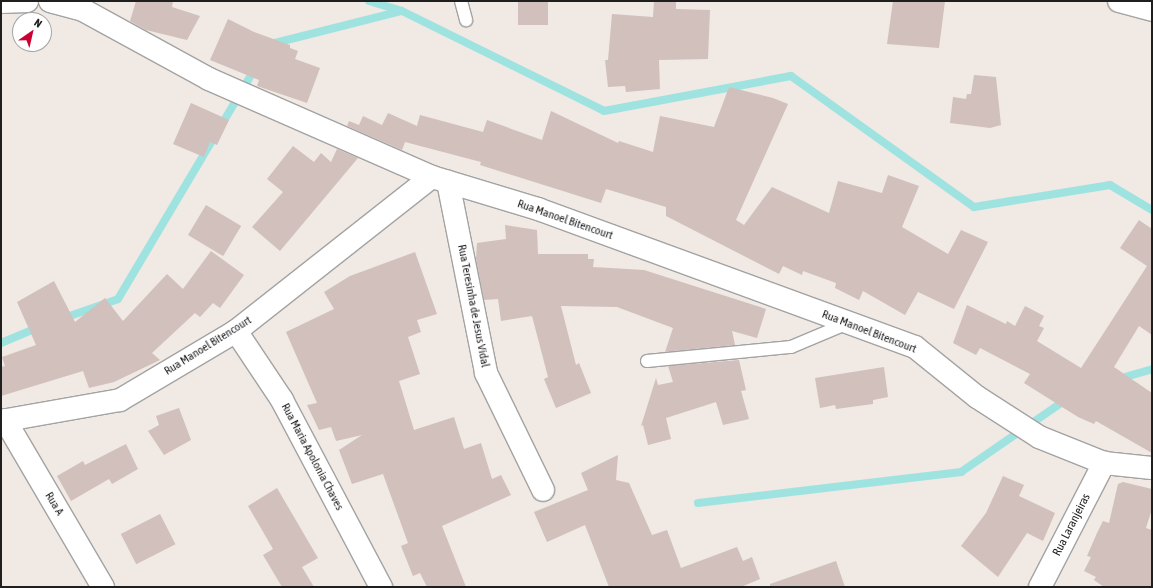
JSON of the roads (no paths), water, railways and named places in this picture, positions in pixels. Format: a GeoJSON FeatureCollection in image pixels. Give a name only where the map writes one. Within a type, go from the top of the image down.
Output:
{"type":"FeatureCollection","features":[{"type":"Feature","properties":{"kind":"street"},"geometry":{"type":"LineString","coordinates":[[1,2],[27,1]]}},
{"type":"Feature","properties":{"kind":"street"},"geometry":{"type":"LineString","coordinates":[[50,1],[83,10],[209,79],[440,180]]}},
{"type":"Feature","properties":{"kind":"street"},"geometry":{"type":"LineString","coordinates":[[1119,1],[1152,10]]}},
{"type":"Feature","properties":{"kind":"street","name":"Rua Manoel Bitencourt"},"geometry":{"type":"LineString","coordinates":[[3,421],[120,400],[236,331],[440,180],[538,209],[915,347],[977,397],[1039,437],[1104,463],[1152,468]]}},
{"type":"Feature","properties":{"kind":"street","name":"Rua Teresinha de Jesus Vidal"},"geometry":{"type":"LineString","coordinates":[[440,180],[486,373],[543,490]]}},
{"type":"Feature","properties":{"kind":"street","name":"Rua Maria Apolonia Chaves"},"geometry":{"type":"LineString","coordinates":[[236,331],[282,400],[381,587]]}},
{"type":"Feature","properties":{"kind":"street","name":"Rua A"},"geometry":{"type":"LineString","coordinates":[[3,421],[103,587]]}},
{"type":"Feature","properties":{"kind":"street","name":"Rua Laranjeiras"},"geometry":{"type":"LineString","coordinates":[[1040,587],[1104,463]]}},
{"type":"Feature","properties":{"kind":"lane"},"geometry":{"type":"LineString","coordinates":[[461,1],[466,20]]}},
{"type":"Feature","properties":{"kind":"lane"},"geometry":{"type":"LineString","coordinates":[[647,361],[791,347],[848,323]]}},
{"type":"Feature","properties":{"kind":"waterway"},"geometry":{"type":"LineString","coordinates":[[369,1],[402,11],[604,111],[791,76],[974,207],[1110,185],[1152,210]]}},
{"type":"Feature","properties":{"kind":"waterway"},"geometry":{"type":"LineString","coordinates":[[271,44],[401,11]]}},
{"type":"Feature","properties":{"kind":"waterway"},"geometry":{"type":"LineString","coordinates":[[61,319],[118,299],[255,68]]}},
{"type":"Feature","properties":{"kind":"waterway"},"geometry":{"type":"LineString","coordinates":[[1,343],[39,327]]}},
{"type":"Feature","properties":{"kind":"waterway"},"geometry":{"type":"LineString","coordinates":[[1118,379],[1152,369]]}},
{"type":"Feature","properties":{"kind":"waterway"},"geometry":{"type":"LineString","coordinates":[[698,503],[961,472],[1067,399]]}}]}
